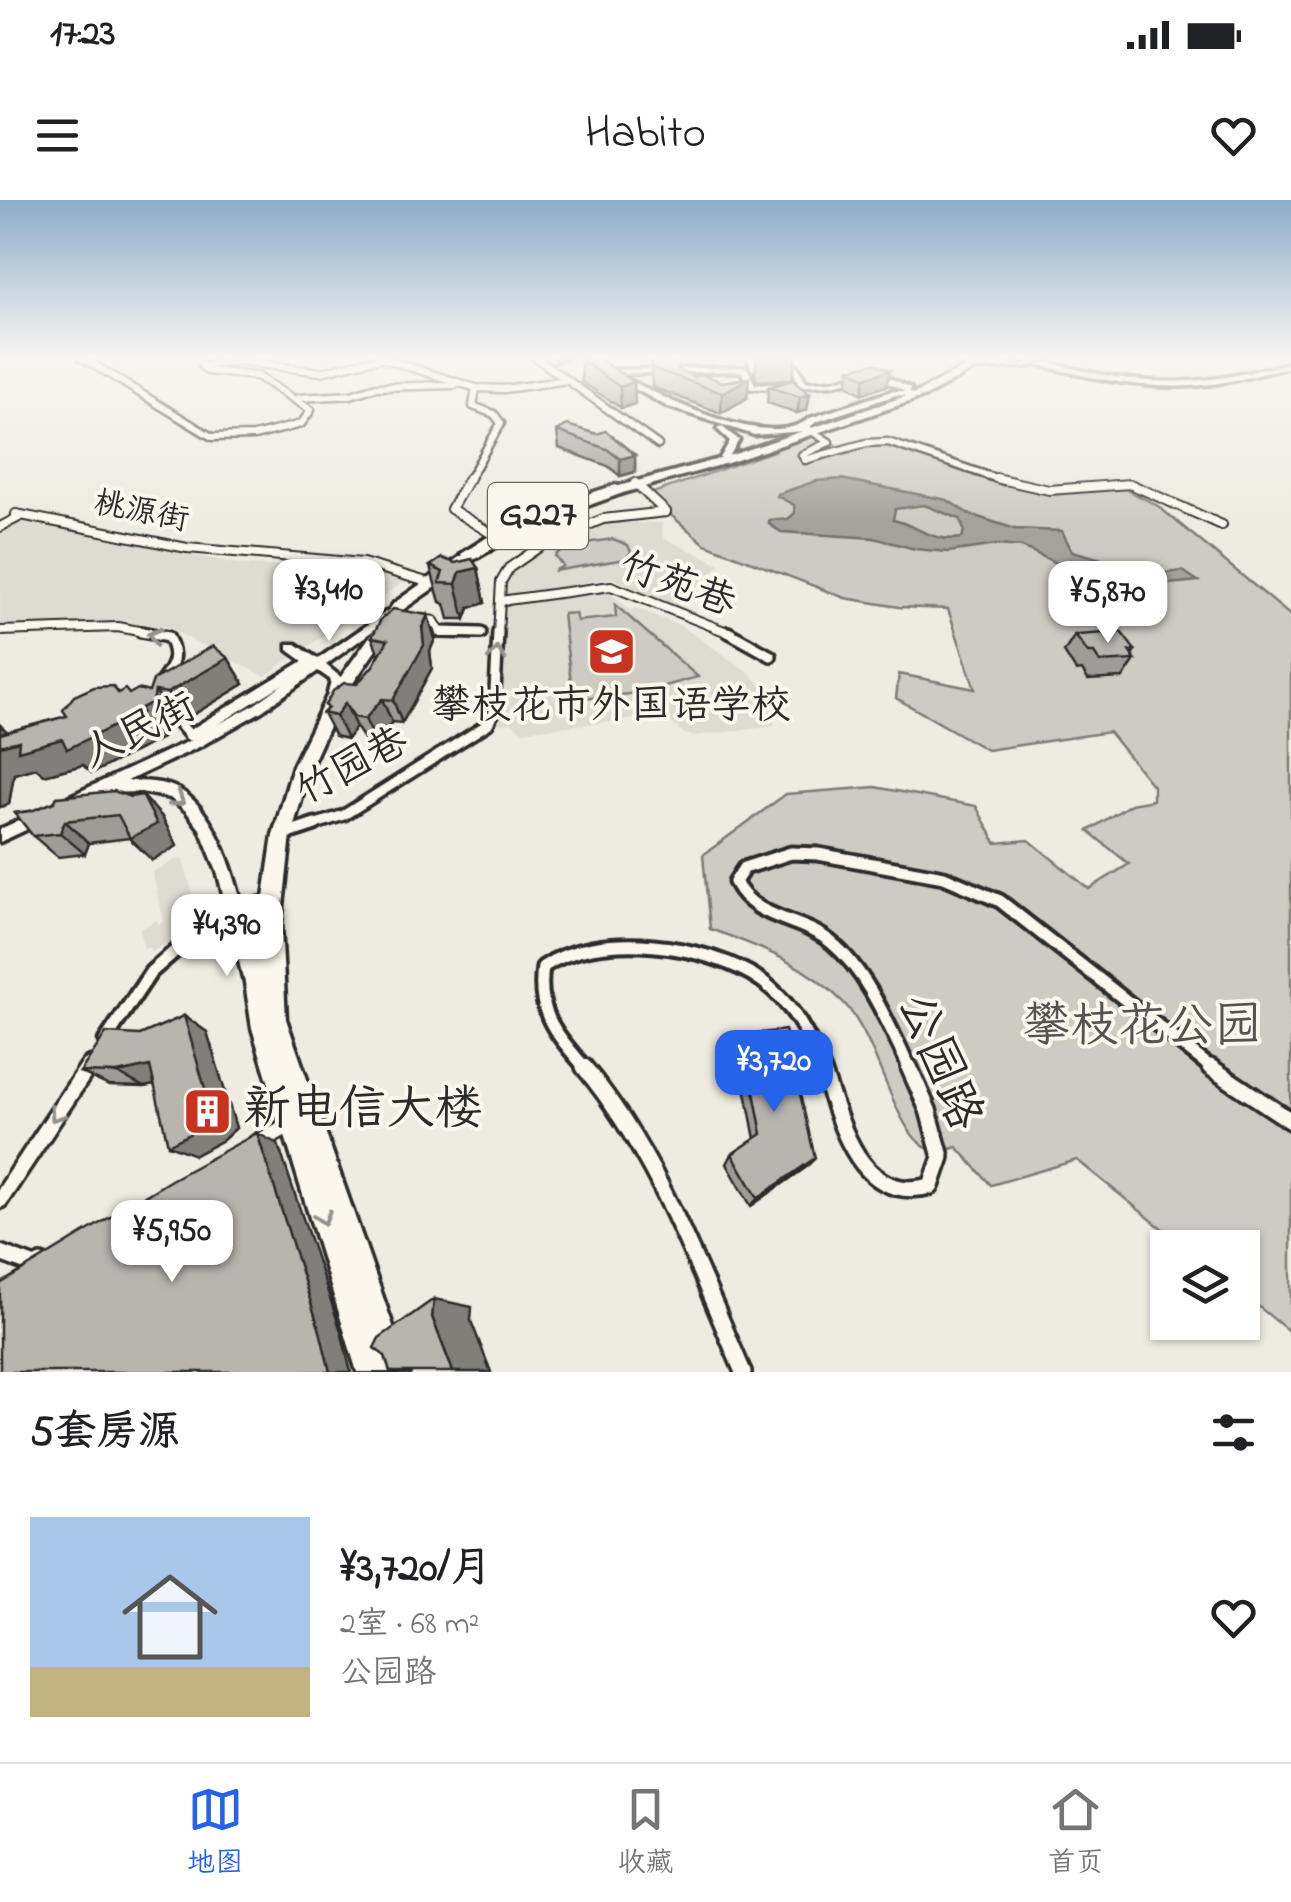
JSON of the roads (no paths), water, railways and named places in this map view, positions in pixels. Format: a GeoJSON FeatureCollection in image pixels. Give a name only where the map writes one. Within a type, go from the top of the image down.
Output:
{"type":"FeatureCollection","features":[{"type":"Feature","properties":{"kind":"highway","name":"G227"},"geometry":{"type":"LineString","coordinates":[[371,1372],[263,1028],[255,976],[263,884],[275,819],[326,676],[392,610],[428,582],[530,522],[617,488],[724,458],[857,412]]}},
{"type":"Feature","properties":{"kind":"highway","name":"G227"},"geometry":{"type":"LineString","coordinates":[[807,429],[864,412]]}},
{"type":"Feature","properties":{"kind":"highway","name":"G227"},"geometry":{"type":"LineString","coordinates":[[636,484],[759,446]]}},
{"type":"Feature","properties":{"kind":"highway","name":"G227"},"geometry":{"type":"LineString","coordinates":[[392,610],[468,555]]}},
{"type":"Feature","properties":{"kind":"highway","name":"G227"},"geometry":{"type":"LineString","coordinates":[[326,676],[282,835],[271,924],[275,1019],[395,1372]]}},
{"type":"Feature","properties":{"kind":"street"},"geometry":{"type":"LineString","coordinates":[[172,412],[212,436],[254,436],[302,424],[310,412]]}},
{"type":"Feature","properties":{"kind":"street"},"geometry":{"type":"LineString","coordinates":[[488,412],[501,423],[451,510],[492,534]]}},
{"type":"Feature","properties":{"kind":"street"},"geometry":{"type":"LineString","coordinates":[[613,412],[658,444]]}},
{"type":"Feature","properties":{"kind":"street"},"geometry":{"type":"LineString","coordinates":[[686,412],[759,446]]}},
{"type":"Feature","properties":{"kind":"street"},"geometry":{"type":"LineString","coordinates":[[728,430],[807,429],[829,442],[802,455],[804,460],[866,443],[888,442],[1038,489],[1065,491],[1127,484],[1154,493],[1201,520],[1222,524]]}},
{"type":"Feature","properties":{"kind":"street"},"geometry":{"type":"LineString","coordinates":[[724,458],[735,444],[728,430]]}},
{"type":"Feature","properties":{"kind":"street","name":"竹园巷"},"geometry":{"type":"LineString","coordinates":[[282,835],[344,816],[488,724],[494,712],[501,582],[509,568],[534,549],[603,520],[666,512],[636,484]]}},
{"type":"Feature","properties":{"kind":"street","name":"G227"},"geometry":{"type":"LineString","coordinates":[[468,555],[492,534],[562,502],[617,488]]}},
{"type":"Feature","properties":{"kind":"street","name":"桃源街"},"geometry":{"type":"LineString","coordinates":[[0,527],[19,514],[188,548],[362,563],[428,582]]}},
{"type":"Feature","properties":{"kind":"street","name":"竹苑巷"},"geometry":{"type":"LineString","coordinates":[[500,601],[611,586],[714,624],[770,656]]}},
{"type":"Feature","properties":{"kind":"street"},"geometry":{"type":"LineString","coordinates":[[392,610],[434,621],[441,633],[481,633]]}},
{"type":"Feature","properties":{"kind":"street","name":"人民街"},"geometry":{"type":"LineString","coordinates":[[326,676],[190,736],[61,804],[196,743],[326,676],[392,610]]}},
{"type":"Feature","properties":{"kind":"street"},"geometry":{"type":"LineString","coordinates":[[0,631],[118,628],[168,636],[177,658],[161,681],[159,698]]}},
{"type":"Feature","properties":{"kind":"street"},"geometry":{"type":"LineString","coordinates":[[292,647],[326,676]]}},
{"type":"Feature","properties":{"kind":"street"},"geometry":{"type":"LineString","coordinates":[[179,724],[190,736]]}},
{"type":"Feature","properties":{"kind":"street"},"geometry":{"type":"LineString","coordinates":[[85,794],[140,787],[175,794],[189,805],[208,832],[237,920],[263,1028]]}},
{"type":"Feature","properties":{"kind":"street","name":"人民街"},"geometry":{"type":"LineString","coordinates":[[0,833],[46,811]]}},
{"type":"Feature","properties":{"kind":"street","name":"公园路"},"geometry":{"type":"LineString","coordinates":[[743,1372],[655,1172],[617,1107],[553,1029],[539,996],[542,967],[562,951],[593,944],[644,944],[726,964],[771,988],[808,1036],[860,1162],[885,1186],[910,1192],[930,1186],[942,1161],[932,1118],[862,978],[834,944],[801,923],[756,910],[740,898],[735,882],[744,868],[791,852],[944,877],[1000,901],[1232,1084],[1291,1121]]}},
{"type":"Feature","properties":{"kind":"street"},"geometry":{"type":"LineString","coordinates":[[0,1200],[151,972],[175,950],[237,920]]}},
{"type":"Feature","properties":{"kind":"street"},"geometry":{"type":"LineString","coordinates":[[241,1152],[293,1123]]}},
{"type":"Feature","properties":{"kind":"street"},"geometry":{"type":"LineString","coordinates":[[0,1252],[36,1266],[52,1257]]}},
{"type":"Feature","properties":{"kind":"place","name":"攀枝花市外国语学校"},"geometry":{"type":"Point","coordinates":[611,652]}},
{"type":"Feature","properties":{"kind":"place","name":"新电信大楼"},"geometry":{"type":"Point","coordinates":[208,1111]}},
{"type":"Feature","properties":{"kind":"park label","name":"攀枝花公园"},"geometry":{"type":"Point","coordinates":[1142,1028]}}]}
